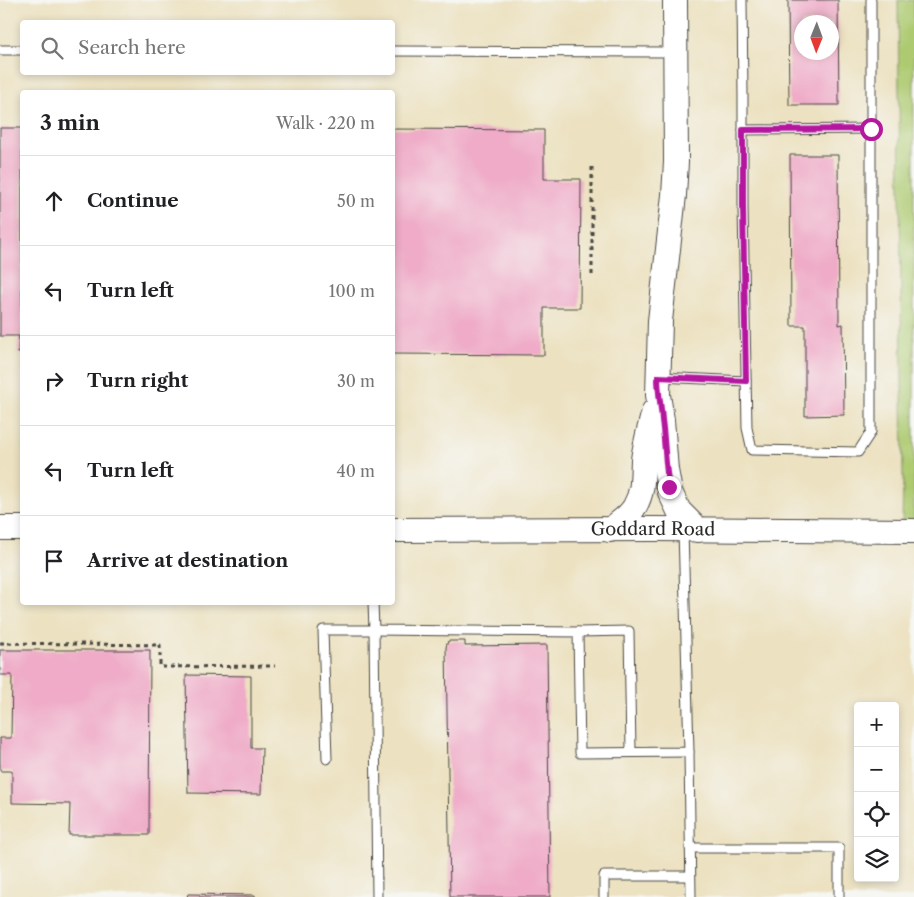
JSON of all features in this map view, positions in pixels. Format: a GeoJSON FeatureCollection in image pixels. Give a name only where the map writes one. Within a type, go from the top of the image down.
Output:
{"type":"FeatureCollection","features":[{"type":"Feature","properties":{"kind":"street"},"geometry":{"type":"LineString","coordinates":[[675,0],[676,162],[660,321],[658,386],[670,492],[691,530]]}},
{"type":"Feature","properties":{"kind":"street"},"geometry":{"type":"LineString","coordinates":[[610,530],[635,508],[642,491],[644,454],[658,386]]}},
{"type":"Feature","properties":{"kind":"street"},"geometry":{"type":"LineString","coordinates":[[0,528],[20,528]]}},
{"type":"Feature","properties":{"kind":"street","name":"Goddard Road"},"geometry":{"type":"LineString","coordinates":[[395,530],[914,531]]}},
{"type":"Feature","properties":{"kind":"lane"},"geometry":{"type":"LineString","coordinates":[[742,0],[747,428],[752,450],[858,452],[871,432],[871,0]]}},
{"type":"Feature","properties":{"kind":"lane"},"geometry":{"type":"LineString","coordinates":[[0,50],[20,50]]}},
{"type":"Feature","properties":{"kind":"lane"},"geometry":{"type":"LineString","coordinates":[[395,51],[675,52]]}},
{"type":"Feature","properties":{"kind":"lane"},"geometry":{"type":"LineString","coordinates":[[743,130],[871,129]]}},
{"type":"Feature","properties":{"kind":"lane"},"geometry":{"type":"LineString","coordinates":[[658,386],[746,381]]}},
{"type":"Feature","properties":{"kind":"lane"},"geometry":{"type":"LineString","coordinates":[[690,897],[688,752],[691,530]]}},
{"type":"Feature","properties":{"kind":"lane"},"geometry":{"type":"LineString","coordinates":[[373,605],[377,897]]}},
{"type":"Feature","properties":{"kind":"lane"},"geometry":{"type":"LineString","coordinates":[[327,759],[323,630],[629,631],[631,752]]}},
{"type":"Feature","properties":{"kind":"lane"},"geometry":{"type":"LineString","coordinates":[[578,632],[580,754],[688,752]]}},
{"type":"Feature","properties":{"kind":"lane"},"geometry":{"type":"LineString","coordinates":[[690,848],[839,848],[839,897]]}},
{"type":"Feature","properties":{"kind":"lane"},"geometry":{"type":"LineString","coordinates":[[604,897],[604,876],[690,876]]}},
{"type":"Feature","properties":{"kind":"path"},"geometry":{"type":"LineString","coordinates":[[592,163],[592,275]]}},
{"type":"Feature","properties":{"kind":"path"},"geometry":{"type":"LineString","coordinates":[[0,643],[160,644],[160,668],[275,666]]}},
{"type":"Feature","properties":{"kind":"green space"},"geometry":{"type":"Polygon","coordinates":[[[898,0],[914,0],[914,524],[902,524],[898,0]]]}},
{"type":"Feature","properties":{"kind":"building"},"geometry":{"type":"Polygon","coordinates":[[[788,0],[838,0],[838,15],[794,15],[794,60],[839,60],[839,105],[789,105],[788,0]]]}},
{"type":"Feature","properties":{"kind":"building"},"geometry":{"type":"Polygon","coordinates":[[[0,128],[20,128],[20,353],[18,353],[19,336],[0,336],[0,128]]]}},
{"type":"Feature","properties":{"kind":"building"},"geometry":{"type":"Polygon","coordinates":[[[395,129],[544,130],[544,179],[581,179],[580,308],[544,308],[544,355],[395,354],[395,129]]]}},
{"type":"Feature","properties":{"kind":"building"},"geometry":{"type":"Polygon","coordinates":[[[790,155],[838,155],[839,325],[843,324],[844,415],[805,416],[805,326],[791,326],[790,155]]]}},
{"type":"Feature","properties":{"kind":"building"},"geometry":{"type":"Polygon","coordinates":[[[448,641],[465,641],[465,646],[547,645],[550,897],[450,897],[446,647],[448,641]]]}},
{"type":"Feature","properties":{"kind":"building"},"geometry":{"type":"Polygon","coordinates":[[[0,650],[150,650],[149,835],[69,835],[70,804],[12,803],[12,771],[0,771],[0,738],[11,738],[12,675],[0,675],[0,650]]]}},
{"type":"Feature","properties":{"kind":"building"},"geometry":{"type":"Polygon","coordinates":[[[186,675],[251,676],[251,748],[262,748],[261,794],[188,793],[186,675]]]}},
{"type":"Feature","properties":{"kind":"building"},"geometry":{"type":"Polygon","coordinates":[[[188,894],[255,895],[255,897],[187,897],[188,894]]]}},
{"type":"Feature","properties":{"kind":"route"},"geometry":{"type":"LineString","coordinates":[[669,487],[658,394],[658,377],[746,381],[743,130],[871,129]]}}]}
